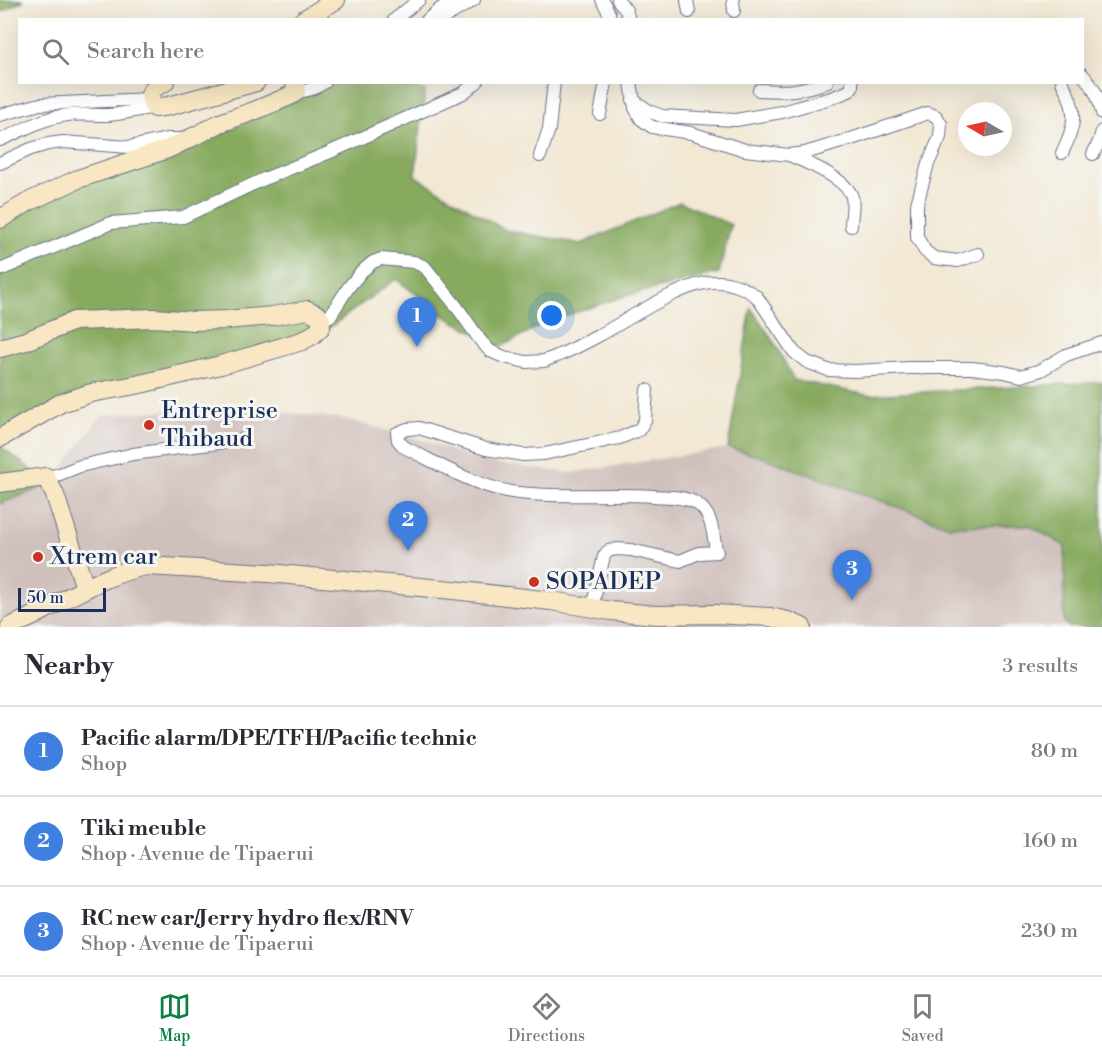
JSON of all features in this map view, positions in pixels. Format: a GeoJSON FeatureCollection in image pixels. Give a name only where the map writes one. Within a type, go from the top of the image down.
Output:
{"type":"FeatureCollection","features":[{"type":"Feature","properties":{"kind":"street"},"geometry":{"type":"LineString","coordinates":[[306,18],[336,0]]}},
{"type":"Feature","properties":{"kind":"street"},"geometry":{"type":"LineString","coordinates":[[396,18],[419,0]]}},
{"type":"Feature","properties":{"kind":"street"},"geometry":{"type":"LineString","coordinates":[[429,18],[454,0]]}},
{"type":"Feature","properties":{"kind":"street"},"geometry":{"type":"LineString","coordinates":[[443,18],[474,0]]}},
{"type":"Feature","properties":{"kind":"street"},"geometry":{"type":"LineString","coordinates":[[602,0],[610,18]]}},
{"type":"Feature","properties":{"kind":"street"},"geometry":{"type":"LineString","coordinates":[[618,0],[626,10],[628,18]]}},
{"type":"Feature","properties":{"kind":"street"},"geometry":{"type":"LineString","coordinates":[[1084,75],[1095,89],[1102,113]]}},
{"type":"Feature","properties":{"kind":"street"},"geometry":{"type":"LineString","coordinates":[[152,103],[150,94],[154,88],[161,84]]}},
{"type":"Feature","properties":{"kind":"street"},"geometry":{"type":"LineString","coordinates":[[0,115],[50,103],[152,103],[160,108],[249,84]]}},
{"type":"Feature","properties":{"kind":"street"},"geometry":{"type":"LineString","coordinates":[[0,219],[30,201],[78,178],[168,149],[220,123],[292,95],[295,85],[305,91],[322,84]]}},
{"type":"Feature","properties":{"kind":"street"},"geometry":{"type":"LineString","coordinates":[[0,270],[111,223],[183,217],[264,179],[463,93],[474,84]]}},
{"type":"Feature","properties":{"kind":"street"},"geometry":{"type":"LineString","coordinates":[[540,156],[549,129],[554,84]]}},
{"type":"Feature","properties":{"kind":"street"},"geometry":{"type":"LineString","coordinates":[[600,114],[606,84]]}},
{"type":"Feature","properties":{"kind":"street"},"geometry":{"type":"LineString","coordinates":[[631,84],[635,108],[641,119],[652,127],[691,133],[745,150],[789,155],[805,153],[928,113],[936,116],[941,124],[940,137],[928,164],[917,204],[917,237],[925,251],[934,258],[958,261],[978,254]]}},
{"type":"Feature","properties":{"kind":"street"},"geometry":{"type":"LineString","coordinates":[[759,90],[784,92],[807,89],[821,84]]}},
{"type":"Feature","properties":{"kind":"street"},"geometry":{"type":"LineString","coordinates":[[633,100],[651,112],[662,116],[736,120],[782,112],[831,98],[849,91],[852,84]]}},
{"type":"Feature","properties":{"kind":"street"},"geometry":{"type":"LineString","coordinates":[[1062,153],[1072,133],[1073,107],[1063,84]]}},
{"type":"Feature","properties":{"kind":"street"},"geometry":{"type":"LineString","coordinates":[[0,140],[59,116],[130,113],[152,103]]}},
{"type":"Feature","properties":{"kind":"street"},"geometry":{"type":"LineString","coordinates":[[1093,154],[1099,144],[1102,131]]}},
{"type":"Feature","properties":{"kind":"street"},"geometry":{"type":"LineString","coordinates":[[0,163],[26,151],[63,142],[129,147],[167,139],[180,139],[184,142]]}},
{"type":"Feature","properties":{"kind":"street"},"geometry":{"type":"LineString","coordinates":[[789,155],[813,165],[847,186],[853,198],[851,226]]}},
{"type":"Feature","properties":{"kind":"street"},"geometry":{"type":"LineString","coordinates":[[321,320],[330,316],[361,272],[373,262],[381,259],[414,262],[425,267],[490,351],[525,362],[544,361],[557,357],[672,295],[700,284],[716,281],[750,291],[757,297],[794,352],[807,362],[828,370],[972,368],[1021,376],[1041,370],[1066,355],[1102,343]]}},
{"type":"Feature","properties":{"kind":"street"},"geometry":{"type":"LineString","coordinates":[[0,348],[74,321],[154,318],[194,321],[226,320],[308,310],[318,315],[321,320],[321,327],[314,335],[302,341],[202,370],[91,393],[61,403],[0,438]]}},
{"type":"Feature","properties":{"kind":"street"},"geometry":{"type":"LineString","coordinates":[[592,608],[603,556],[608,551],[630,550],[681,561],[699,553],[717,552],[711,522],[700,506],[693,501],[675,497],[581,496],[518,493],[498,489],[404,447],[398,440],[398,433],[407,429],[419,428],[486,449],[523,455],[544,454],[620,438],[639,430],[645,420],[647,390]]}},
{"type":"Feature","properties":{"kind":"street"},"geometry":{"type":"LineString","coordinates":[[0,483],[60,474],[80,466],[122,456],[241,440]]}},
{"type":"Feature","properties":{"kind":"street"},"geometry":{"type":"LineString","coordinates":[[46,477],[55,495],[85,588]]}},
{"type":"Feature","properties":{"kind":"street"},"geometry":{"type":"LineString","coordinates":[[10,627],[85,588],[135,568],[147,566],[268,573],[453,590],[657,615],[678,621],[714,614],[755,621],[770,617],[802,627]]}},
{"type":"Feature","properties":{"kind":"shaded area"},"geometry":{"type":"Polygon","coordinates":[[[228,406],[346,419],[426,441],[479,461],[570,473],[728,448],[762,457],[949,526],[1029,525],[1065,546],[1064,620],[1069,627],[0,627],[0,504],[50,484],[102,415],[228,406]]]}},
{"type":"Feature","properties":{"kind":"green space"},"geometry":{"type":"Polygon","coordinates":[[[0,0],[24,0],[0,13],[0,0]]]}},
{"type":"Feature","properties":{"kind":"green space"},"geometry":{"type":"Polygon","coordinates":[[[329,84],[394,84],[425,90],[415,176],[505,230],[581,244],[680,202],[731,225],[719,273],[622,297],[544,323],[501,347],[446,317],[396,279],[307,344],[94,396],[0,435],[0,210],[214,137],[329,84]]]}},
{"type":"Feature","properties":{"kind":"green space"},"geometry":{"type":"Polygon","coordinates":[[[751,308],[774,342],[794,380],[867,395],[1102,382],[1102,627],[1069,627],[1064,621],[1065,546],[1029,525],[949,526],[762,457],[728,448],[751,308]]]}},
{"type":"Feature","properties":{"kind":"green space"},"geometry":{"type":"Polygon","coordinates":[[[0,446],[50,484],[0,504],[0,446]]]}},
{"type":"Feature","properties":{"kind":"place","name":"Pacific alarm/DPE/TFH/Pacific technic"},"geometry":{"type":"Point","coordinates":[417,347]}},
{"type":"Feature","properties":{"kind":"place","name":"Entreprise Thibaud"},"geometry":{"type":"Point","coordinates":[149,425]}},
{"type":"Feature","properties":{"kind":"place","name":"Tiki meuble"},"geometry":{"type":"Point","coordinates":[408,551]}},
{"type":"Feature","properties":{"kind":"place","name":"Xtrem car"},"geometry":{"type":"Point","coordinates":[38,557]}},
{"type":"Feature","properties":{"kind":"place","name":"SOPADEP"},"geometry":{"type":"Point","coordinates":[534,582]}},
{"type":"Feature","properties":{"kind":"place","name":"RC new car/Jerry hydro flex/RNV"},"geometry":{"type":"Point","coordinates":[852,600]}}]}
